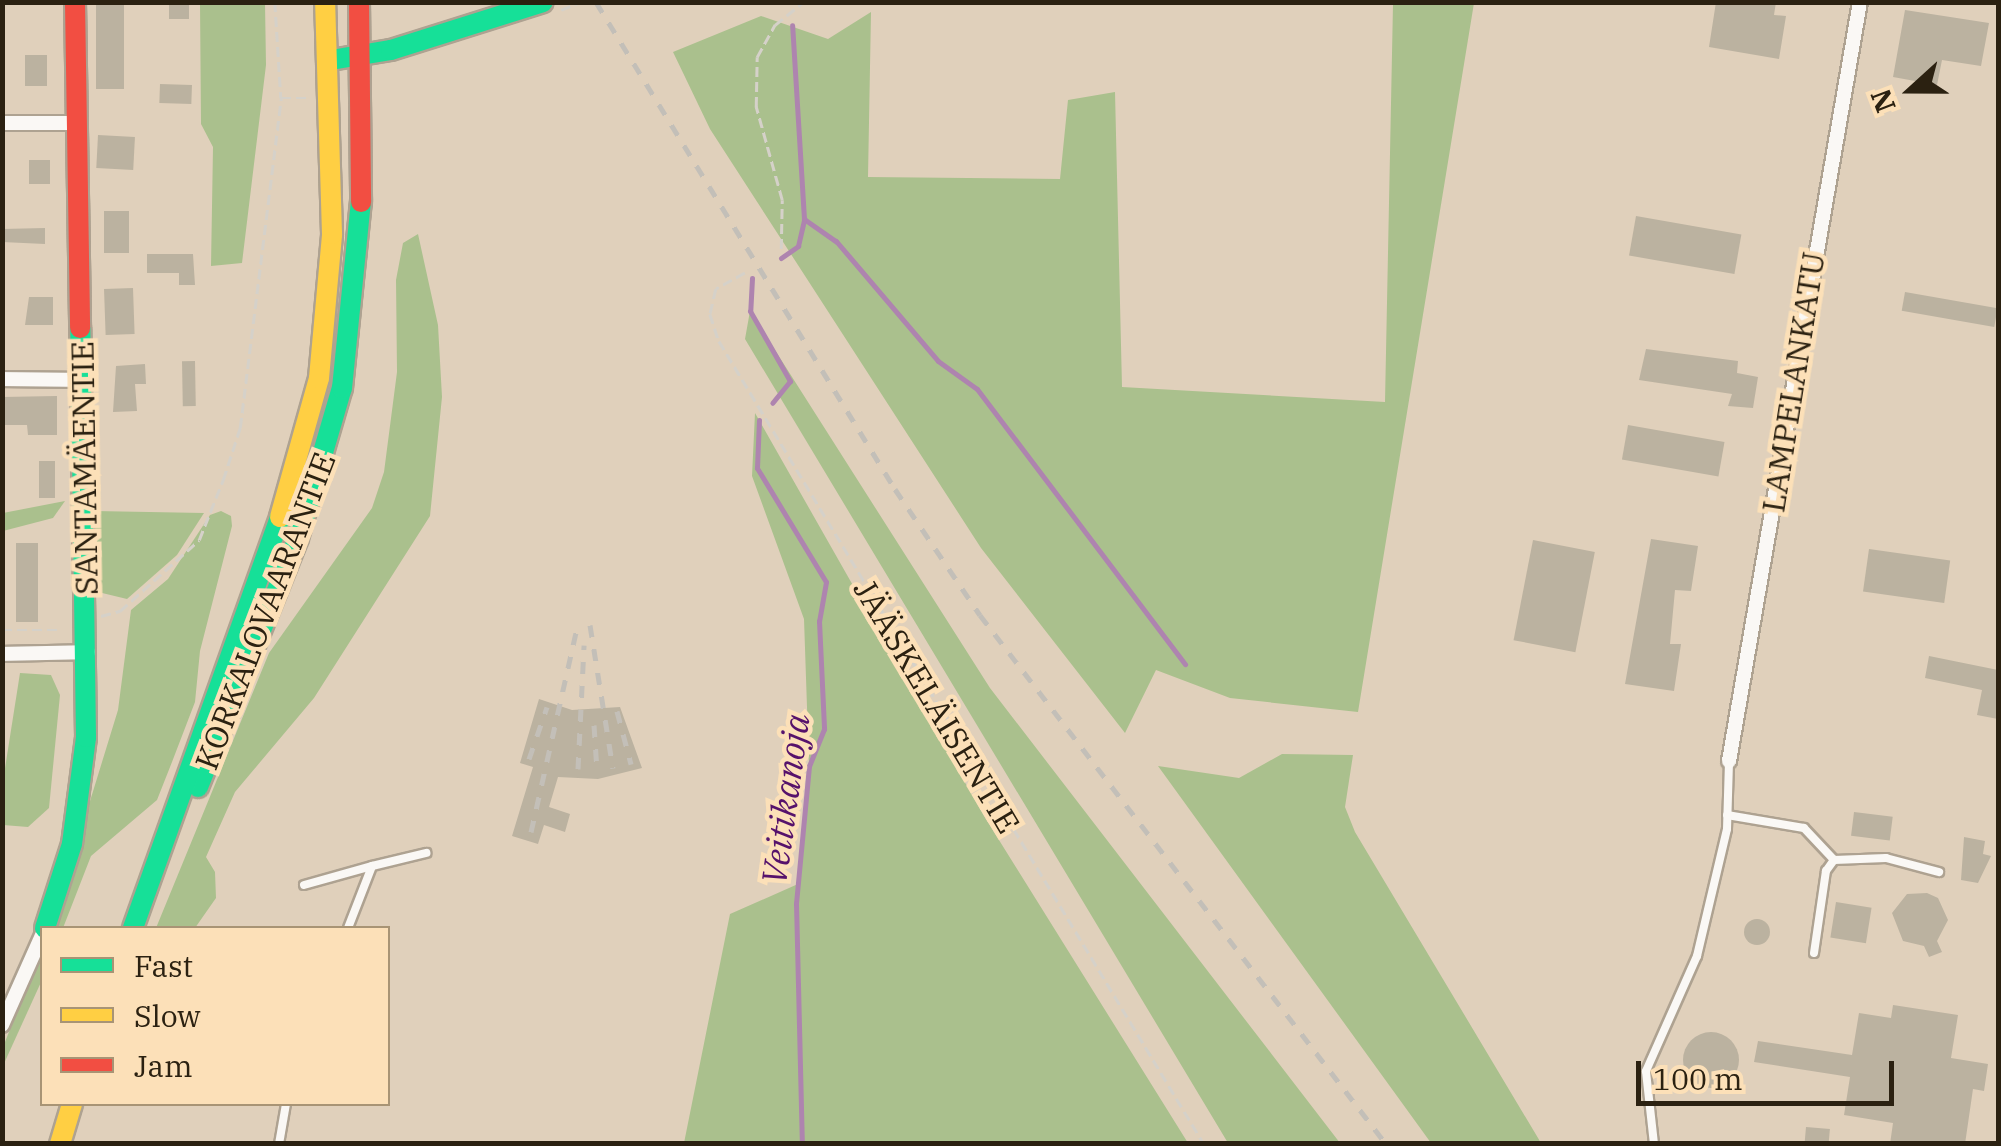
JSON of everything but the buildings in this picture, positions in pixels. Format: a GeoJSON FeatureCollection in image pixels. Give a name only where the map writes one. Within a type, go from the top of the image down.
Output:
{"type":"FeatureCollection","features":[{"type":"Feature","properties":{"kind":"street","name":"SANTAMÄENTIE"},"geometry":{"type":"LineString","coordinates":[[46,926],[72,844],[86,736],[88,652],[74,2]]}},
{"type":"Feature","properties":{"kind":"street","name":"KORKALOVAARANTIE"},"geometry":{"type":"LineString","coordinates":[[134,926],[276,530],[319,378],[329,307],[332,132],[325,2]]}},
{"type":"Feature","properties":{"kind":"street","name":"KORKALOVAARANTIE"},"geometry":{"type":"LineString","coordinates":[[159,858],[178,834],[261,639],[324,463],[355,310],[364,56],[358,2]]}},
{"type":"Feature","properties":{"kind":"street"},"geometry":{"type":"LineString","coordinates":[[331,60],[364,56],[486,24],[543,2]]}},
{"type":"Feature","properties":{"kind":"street","name":"LAMPELANKATU"},"geometry":{"type":"LineString","coordinates":[[1730,762],[1860,2]]}},
{"type":"Feature","properties":{"kind":"street"},"geometry":{"type":"LineString","coordinates":[[2,123],[77,123]]}},
{"type":"Feature","properties":{"kind":"street"},"geometry":{"type":"LineString","coordinates":[[2,378],[82,380]]}},
{"type":"Feature","properties":{"kind":"street"},"geometry":{"type":"LineString","coordinates":[[2,654],[88,652]]}},
{"type":"Feature","properties":{"kind":"street","name":"SANTAMÄENTIE"},"geometry":{"type":"LineString","coordinates":[[2,1025],[40,941]]}},
{"type":"Feature","properties":{"kind":"street"},"geometry":{"type":"LineString","coordinates":[[60,1144],[71,1106]]}},
{"type":"Feature","properties":{"kind":"lane"},"geometry":{"type":"LineString","coordinates":[[1654,1144],[1646,1071],[1698,956],[1727,814],[1730,762]]}},
{"type":"Feature","properties":{"kind":"lane"},"geometry":{"type":"LineString","coordinates":[[1727,814],[1804,828],[1834,860],[1886,858],[1939,872]]}},
{"type":"Feature","properties":{"kind":"lane"},"geometry":{"type":"LineString","coordinates":[[304,885],[426,852]]}},
{"type":"Feature","properties":{"kind":"lane"},"geometry":{"type":"LineString","coordinates":[[1814,954],[1826,871],[1834,860]]}},
{"type":"Feature","properties":{"kind":"lane"},"geometry":{"type":"LineString","coordinates":[[349,926],[372,866]]}},
{"type":"Feature","properties":{"kind":"lane"},"geometry":{"type":"LineString","coordinates":[[279,1144],[286,1106]]}},
{"type":"Feature","properties":{"kind":"path"},"geometry":{"type":"LineString","coordinates":[[87,616],[110,616],[164,576],[199,540],[240,428],[281,98],[275,2]]}},
{"type":"Feature","properties":{"kind":"path"},"geometry":{"type":"LineString","coordinates":[[781,249],[782,200],[756,108],[756,57],[776,25],[803,2]]}},
{"type":"Feature","properties":{"kind":"path"},"geometry":{"type":"LineString","coordinates":[[281,98],[330,97]]}},
{"type":"Feature","properties":{"kind":"path","name":"JÄÄSKELÄISENTIE"},"geometry":{"type":"LineString","coordinates":[[745,273],[716,290],[710,314],[719,341],[1204,1144]]}},
{"type":"Feature","properties":{"kind":"path"},"geometry":{"type":"LineString","coordinates":[[2,630],[59,630]]}},
{"type":"Feature","properties":{"kind":"green space"},"geometry":{"type":"Polygon","coordinates":[[[200,3],[265,3],[266,65],[242,263],[211,266],[213,147],[201,124],[200,3]]]}},
{"type":"Feature","properties":{"kind":"green space"},"geometry":{"type":"Polygon","coordinates":[[[1215,3],[1474,3],[1358,712],[1230,698],[1156,670],[1125,733],[981,548],[710,129],[673,52],[761,16],[828,39],[871,12],[868,177],[1060,179],[1068,100],[1115,92],[1122,387],[1385,402],[1393,4],[1215,3]]]}},
{"type":"Feature","properties":{"kind":"green space"},"geometry":{"type":"Polygon","coordinates":[[[418,234],[438,325],[442,397],[430,516],[314,698],[235,792],[206,857],[215,872],[216,898],[196,926],[157,926],[269,653],[372,508],[384,472],[397,372],[396,280],[403,243],[418,234]]]}},
{"type":"Feature","properties":{"kind":"green space"},"geometry":{"type":"Polygon","coordinates":[[[750,311],[990,688],[1340,1143],[1228,1143],[745,339],[750,311]]]}},
{"type":"Feature","properties":{"kind":"green space"},"geometry":{"type":"Polygon","coordinates":[[[755,413],[984,816],[1188,1143],[684,1143],[730,914],[798,884],[809,766],[804,619],[752,476],[755,413]]]}},
{"type":"Feature","properties":{"kind":"green space"},"geometry":{"type":"Polygon","coordinates":[[[65,501],[53,518],[3,531],[3,513],[65,501]]]}},
{"type":"Feature","properties":{"kind":"green space"},"geometry":{"type":"Polygon","coordinates":[[[94,511],[204,513],[177,555],[127,599],[98,592],[94,511]]]}},
{"type":"Feature","properties":{"kind":"green space"},"geometry":{"type":"Polygon","coordinates":[[[221,511],[231,516],[232,526],[200,651],[195,702],[157,800],[91,856],[64,926],[52,926],[118,710],[131,610],[168,579],[210,515],[221,511]]]}},
{"type":"Feature","properties":{"kind":"green space"},"geometry":{"type":"Polygon","coordinates":[[[20,673],[51,675],[60,695],[49,808],[28,827],[3,825],[3,781],[20,673]]]}},
{"type":"Feature","properties":{"kind":"green space"},"geometry":{"type":"Polygon","coordinates":[[[1282,754],[1353,755],[1345,807],[1355,832],[1541,1143],[1431,1143],[1158,766],[1239,778],[1282,754]]]}},
{"type":"Feature","properties":{"kind":"green space"},"geometry":{"type":"Polygon","coordinates":[[[40,954],[40,984],[2,1068],[3,1047],[40,954]]]}},
{"type":"Feature","properties":{"kind":"waterway","name":"Veitikanoja"},"geometry":{"type":"LineString","coordinates":[[781,258],[798,246],[804,219],[792,25]]}},
{"type":"Feature","properties":{"kind":"waterway"},"geometry":{"type":"LineString","coordinates":[[804,219],[836,241],[938,361],[977,389],[1185,664]]}},
{"type":"Feature","properties":{"kind":"waterway","name":"Veitikanoja"},"geometry":{"type":"LineString","coordinates":[[752,278],[750,311],[790,381],[772,403]]}},
{"type":"Feature","properties":{"kind":"waterway","name":"Veitikanoja"},"geometry":{"type":"LineString","coordinates":[[759,420],[757,468],[826,582],[819,621],[824,729],[809,766],[796,903],[802,1144]]}},
{"type":"Feature","properties":{"kind":"railway"},"geometry":{"type":"LineString","coordinates":[[596,2],[895,489],[980,615],[1386,1144]]}},
{"type":"Feature","properties":{"kind":"railway"},"geometry":{"type":"LineString","coordinates":[[531,832],[578,623]]}},
{"type":"Feature","properties":{"kind":"railway"},"geometry":{"type":"LineString","coordinates":[[590,625],[613,768]]}},
{"type":"Feature","properties":{"kind":"railway"},"geometry":{"type":"LineString","coordinates":[[578,769],[584,645]]}},
{"type":"Feature","properties":{"kind":"railway"},"geometry":{"type":"LineString","coordinates":[[529,759],[547,707]]}},
{"type":"Feature","properties":{"kind":"railway"},"geometry":{"type":"LineString","coordinates":[[617,711],[631,764]]}},
{"type":"Feature","properties":{"kind":"railway"},"geometry":{"type":"LineString","coordinates":[[594,725],[597,770]]}},
{"type":"Feature","properties":{"kind":"traffic: fast"},"geometry":{"type":"LineString","coordinates":[[331,60],[391,50],[543,2]]}},
{"type":"Feature","properties":{"kind":"traffic: fast"},"geometry":{"type":"LineString","coordinates":[[198,787],[298,538],[342,388],[361,202]]}},
{"type":"Feature","properties":{"kind":"traffic: fast"},"geometry":{"type":"LineString","coordinates":[[46,926],[72,844],[86,737],[80,328]]}},
{"type":"Feature","properties":{"kind":"traffic: fast"},"geometry":{"type":"LineString","coordinates":[[134,926],[280,517]]}},
{"type":"Feature","properties":{"kind":"traffic: slow"},"geometry":{"type":"LineString","coordinates":[[280,517],[319,378],[332,234],[325,2]]}},
{"type":"Feature","properties":{"kind":"traffic: slow"},"geometry":{"type":"LineString","coordinates":[[60,1144],[71,1106]]}},
{"type":"Feature","properties":{"kind":"traffic: jam"},"geometry":{"type":"LineString","coordinates":[[75,2],[80,328]]}},
{"type":"Feature","properties":{"kind":"traffic: jam"},"geometry":{"type":"LineString","coordinates":[[359,2],[361,202]]}}]}
